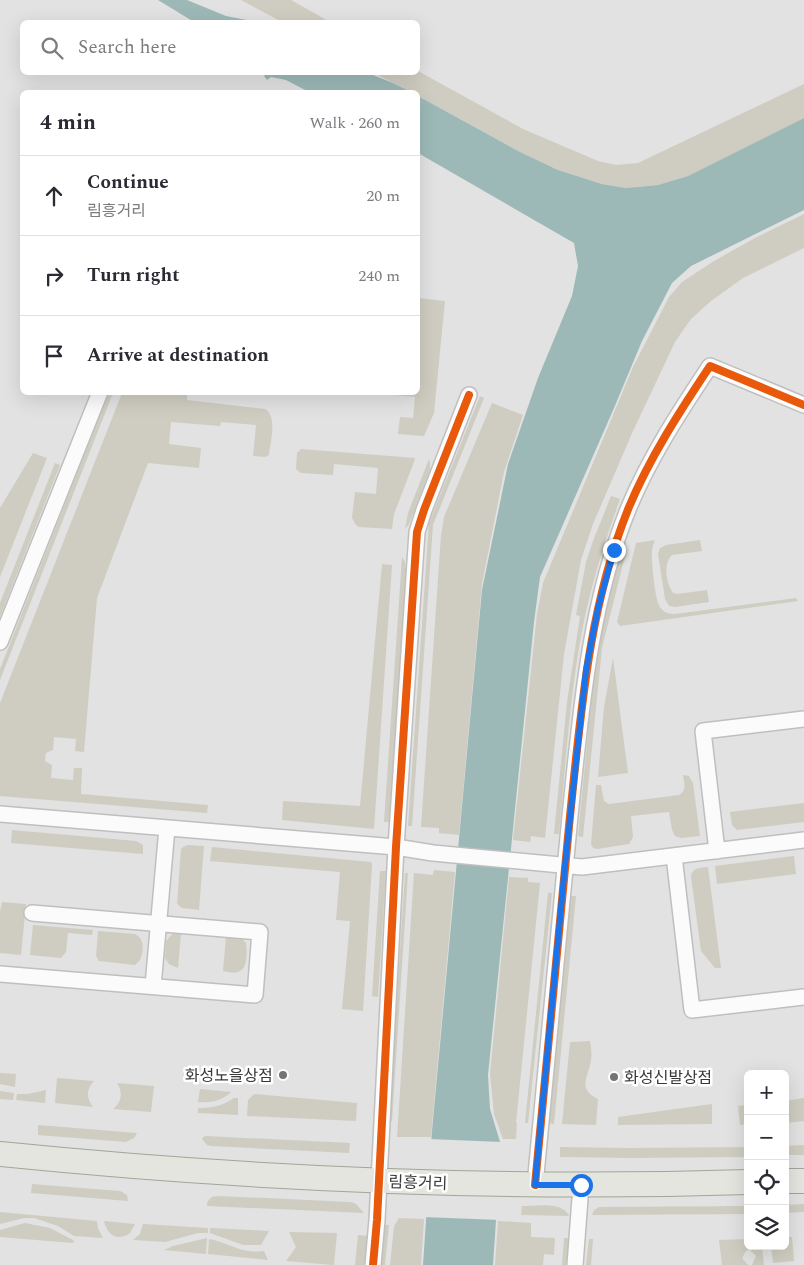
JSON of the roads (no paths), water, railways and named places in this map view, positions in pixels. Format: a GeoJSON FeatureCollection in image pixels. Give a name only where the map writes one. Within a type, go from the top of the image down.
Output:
{"type":"FeatureCollection","features":[{"type":"Feature","properties":{"kind":"main road","name":"림흥거리"},"geometry":{"type":"LineString","coordinates":[[0,1154],[198,1171],[388,1181],[510,1185],[744,1182]]}},
{"type":"Feature","properties":{"kind":"main road"},"geometry":{"type":"LineString","coordinates":[[789,1181],[804,1181]]}},
{"type":"Feature","properties":{"kind":"street"},"geometry":{"type":"LineString","coordinates":[[535,1185],[565,865],[590,642],[614,550],[630,507],[651,461],[690,395],[710,366],[804,405]]}},
{"type":"Feature","properties":{"kind":"street"},"geometry":{"type":"LineString","coordinates":[[373,1265],[377,1220],[388,1181],[396,847],[418,532],[424,510],[469,394]]}},
{"type":"Feature","properties":{"kind":"street"},"geometry":{"type":"LineString","coordinates":[[0,642],[99,395]]}},
{"type":"Feature","properties":{"kind":"street"},"geometry":{"type":"LineString","coordinates":[[717,851],[703,731],[804,719]]}},
{"type":"Feature","properties":{"kind":"street"},"geometry":{"type":"LineString","coordinates":[[0,814],[396,847],[527,862],[593,866],[804,840]]}},
{"type":"Feature","properties":{"kind":"street"},"geometry":{"type":"LineString","coordinates":[[153,986],[167,828]]}},
{"type":"Feature","properties":{"kind":"street"},"geometry":{"type":"LineString","coordinates":[[674,856],[692,1010],[804,997]]}},
{"type":"Feature","properties":{"kind":"street"},"geometry":{"type":"LineString","coordinates":[[0,974],[255,994],[260,932],[32,913]]}},
{"type":"Feature","properties":{"kind":"street"},"geometry":{"type":"LineString","coordinates":[[575,1265],[581,1185]]}},
{"type":"Feature","properties":{"kind":"water"},"geometry":{"type":"Polygon","coordinates":[[[158,0],[187,0],[226,16],[247,20],[191,20],[158,0]]]}},
{"type":"Feature","properties":{"kind":"water"},"geometry":{"type":"Polygon","coordinates":[[[373,75],[407,90],[305,90],[286,80],[271,77],[267,80],[264,76],[373,75]]]}},
{"type":"Feature","properties":{"kind":"water"},"geometry":{"type":"Polygon","coordinates":[[[420,97],[520,152],[558,170],[602,184],[626,188],[658,185],[688,176],[804,118],[804,210],[691,266],[672,283],[642,341],[540,577],[488,1075],[490,1109],[501,1145],[493,1265],[423,1265],[432,1131],[482,590],[508,464],[538,378],[572,296],[578,266],[574,243],[420,154],[420,97]]]}},
{"type":"Feature","properties":{"kind":"place","name":"화성노을상점"},"geometry":{"type":"Point","coordinates":[283,1075]}},
{"type":"Feature","properties":{"kind":"place","name":"화성신발상점"},"geometry":{"type":"Point","coordinates":[614,1077]}}]}
